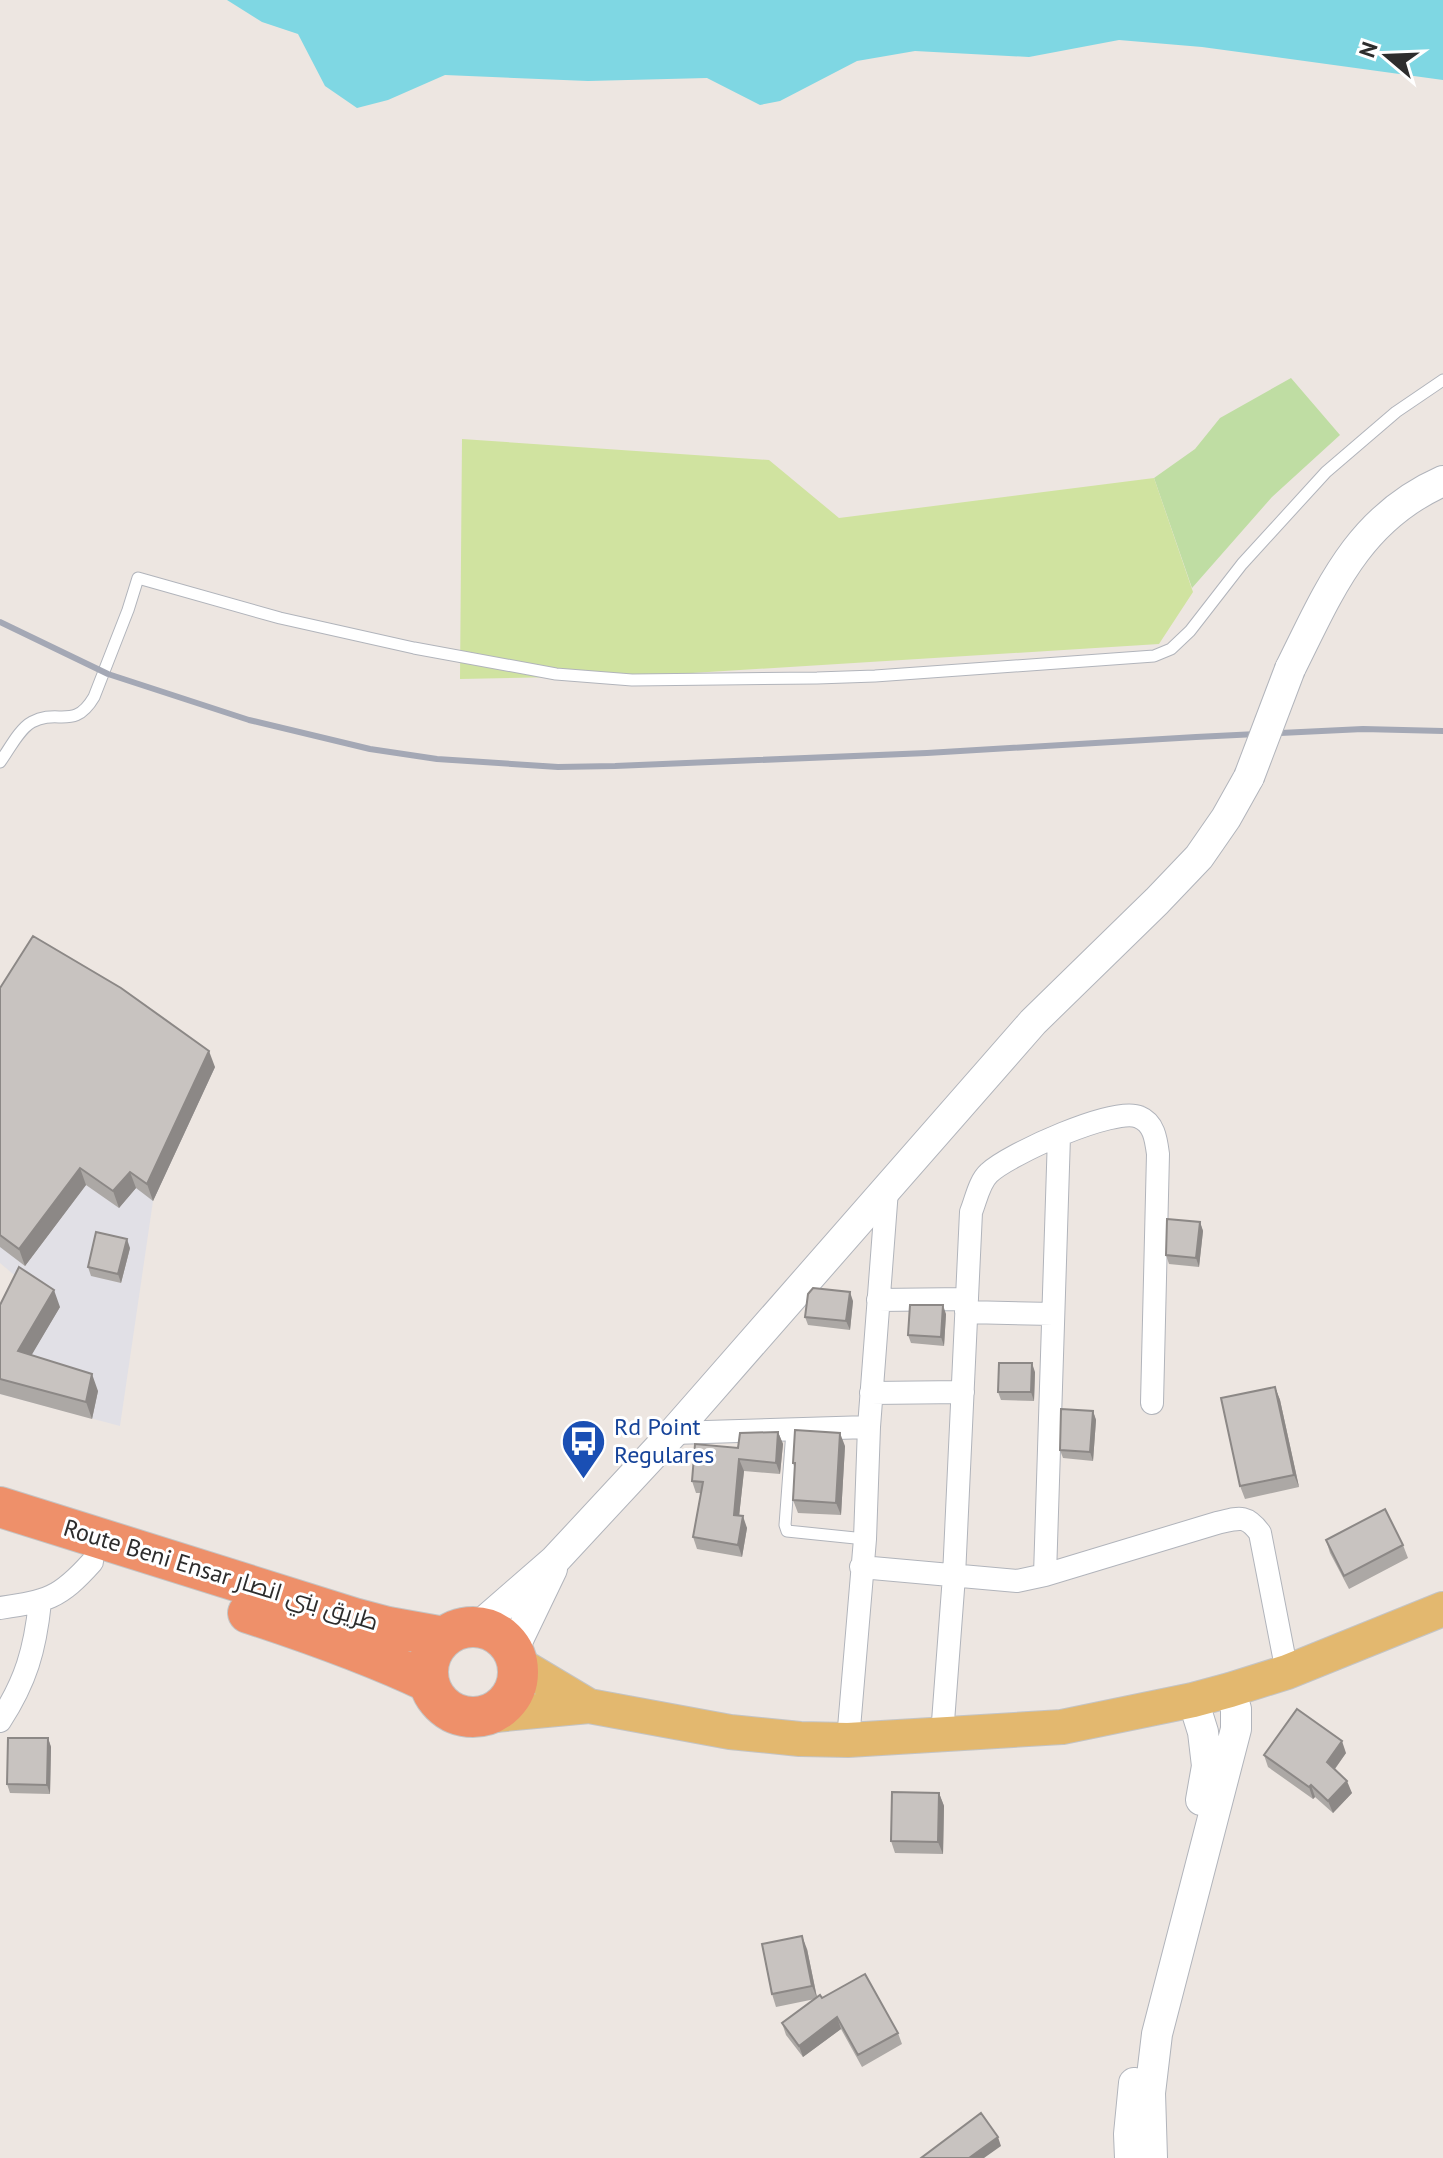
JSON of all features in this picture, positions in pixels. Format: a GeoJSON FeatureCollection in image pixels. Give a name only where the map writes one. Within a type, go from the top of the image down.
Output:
{"type":"FeatureCollection","features":[{"type":"Feature","properties":{"kind":"highway","name":"Route Beni Ensar طريق بني انصار"},"geometry":{"type":"LineString","coordinates":[[0,1507],[354,1618],[388,1627],[461,1632]]}},
{"type":"Feature","properties":{"kind":"highway","name":"Route Beni Ensar طريق بني انصار"},"geometry":{"type":"LineString","coordinates":[[0,1534],[322,1638],[428,1682]]}},
{"type":"Feature","properties":{"kind":"highway"},"geometry":{"type":"LineString","coordinates":[[492,1630],[504,1639],[515,1656],[518,1680],[512,1696],[500,1709],[471,1718],[456,1715],[433,1696],[427,1665],[433,1649],[461,1632],[492,1630]]}},
{"type":"Feature","properties":{"kind":"main road"},"geometry":{"type":"LineString","coordinates":[[461,1632],[555,1560],[673,1433],[1033,1022],[1199,857],[1249,777],[1290,669],[1353,552],[1386,517],[1443,481]]}},
{"type":"Feature","properties":{"kind":"main road"},"geometry":{"type":"LineString","coordinates":[[555,1560],[515,1656],[589,1706]]}},
{"type":"Feature","properties":{"kind":"main road"},"geometry":{"type":"LineString","coordinates":[[485,1716],[589,1706],[730,1732],[848,1740],[1062,1727],[1230,1690],[1287,1672],[1443,1609]]}},
{"type":"Feature","properties":{"kind":"main road"},"geometry":{"type":"LineString","coordinates":[[1130,2158],[1129,2134],[1141,2024],[1217,1764],[1236,1729],[1236,1709],[1230,1690]]}},
{"type":"Feature","properties":{"kind":"main road"},"geometry":{"type":"LineString","coordinates":[[1152,2158],[1150,2093],[1157,2034],[1217,1764],[1193,1700]]}},
{"type":"Feature","properties":{"kind":"street"},"geometry":{"type":"LineString","coordinates":[[942,1735],[954,1576],[971,1212],[985,1176],[1006,1160],[1113,1116],[1136,1115],[1146,1120],[1154,1132],[1158,1154],[1152,1403]]}},
{"type":"Feature","properties":{"kind":"street"},"geometry":{"type":"LineString","coordinates":[[1045,1575],[1059,1136]]}},
{"type":"Feature","properties":{"kind":"street"},"geometry":{"type":"LineString","coordinates":[[848,1740],[865,1539],[871,1393],[887,1190]]}},
{"type":"Feature","properties":{"kind":"street"},"geometry":{"type":"LineString","coordinates":[[878,1300],[1053,1314]]}},
{"type":"Feature","properties":{"kind":"street"},"geometry":{"type":"LineString","coordinates":[[871,1393],[963,1392]]}},
{"type":"Feature","properties":{"kind":"street"},"geometry":{"type":"LineString","coordinates":[[673,1433],[869,1427]]}},
{"type":"Feature","properties":{"kind":"street"},"geometry":{"type":"LineString","coordinates":[[861,1567],[1017,1581],[1217,1523],[1237,1519],[1252,1522],[1260,1533],[1287,1672]]}},
{"type":"Feature","properties":{"kind":"street"},"geometry":{"type":"LineString","coordinates":[[0,1608],[40,1602],[60,1592],[92,1562]]}},
{"type":"Feature","properties":{"kind":"street"},"geometry":{"type":"LineString","coordinates":[[0,1721],[26,1674],[36,1637],[40,1602]]}},
{"type":"Feature","properties":{"kind":"lane"},"geometry":{"type":"LineString","coordinates":[[0,762],[32,722],[69,717],[87,710],[123,624],[138,578],[280,618],[427,651],[511,667],[632,680],[875,676],[1154,656],[1171,649],[1190,631],[1242,564],[1326,472],[1396,412],[1443,380]]}},
{"type":"Feature","properties":{"kind":"lane"},"geometry":{"type":"LineString","coordinates":[[792,1431],[787,1531],[865,1539]]}},
{"type":"Feature","properties":{"kind":"shaded area"},"geometry":{"type":"Polygon","coordinates":[[[0,1005],[127,1005],[215,1067],[153,1201],[120,1426],[0,1394],[0,1333],[25,1284],[0,1263],[0,1005]]]}},
{"type":"Feature","properties":{"kind":"green space"},"geometry":{"type":"Polygon","coordinates":[[[1291,378],[1340,435],[1272,497],[1192,588],[1154,478],[1195,449],[1220,418],[1291,378]]]}},
{"type":"Feature","properties":{"kind":"green space"},"geometry":{"type":"Polygon","coordinates":[[[462,439],[769,460],[839,518],[1154,478],[1193,592],[1159,644],[660,675],[460,679],[462,439]]]}},
{"type":"Feature","properties":{"kind":"water"},"geometry":{"type":"Polygon","coordinates":[[[227,0],[1443,0],[1443,80],[1202,47],[1119,40],[1029,57],[915,51],[857,61],[780,101],[760,105],[707,78],[588,81],[445,75],[388,100],[357,108],[325,86],[298,34],[262,22],[227,0]]]}},
{"type":"Feature","properties":{"kind":"building"},"geometry":{"type":"Polygon","coordinates":[[[33,936],[121,988],[209,1051],[147,1184],[130,1172],[113,1191],[80,1168],[19,1249],[0,1235],[0,988],[33,936]]]}},
{"type":"Feature","properties":{"kind":"building"},"geometry":{"type":"Polygon","coordinates":[[[1167,1219],[1200,1222],[1196,1258],[1166,1255],[1167,1219]]]}},
{"type":"Feature","properties":{"kind":"building"},"geometry":{"type":"Polygon","coordinates":[[[96,1232],[127,1239],[118,1274],[88,1267],[96,1232]]]}},
{"type":"Feature","properties":{"kind":"building"},"geometry":{"type":"Polygon","coordinates":[[[19,1267],[54,1290],[18,1351],[92,1374],[86,1402],[0,1379],[0,1305],[19,1267]]]}},
{"type":"Feature","properties":{"kind":"building"},"geometry":{"type":"Polygon","coordinates":[[[813,1288],[850,1292],[846,1321],[805,1317],[808,1294],[813,1288]]]}},
{"type":"Feature","properties":{"kind":"building"},"geometry":{"type":"Polygon","coordinates":[[[910,1305],[943,1305],[941,1337],[908,1335],[910,1305]]]}},
{"type":"Feature","properties":{"kind":"building"},"geometry":{"type":"Polygon","coordinates":[[[999,1363],[1032,1363],[1031,1392],[998,1392],[999,1363]]]}},
{"type":"Feature","properties":{"kind":"building"},"geometry":{"type":"Polygon","coordinates":[[[1275,1387],[1294,1475],[1240,1486],[1221,1398],[1275,1387]]]}},
{"type":"Feature","properties":{"kind":"building"},"geometry":{"type":"Polygon","coordinates":[[[1061,1409],[1093,1411],[1090,1452],[1060,1450],[1061,1409]]]}},
{"type":"Feature","properties":{"kind":"building"},"geometry":{"type":"Polygon","coordinates":[[[795,1430],[840,1433],[836,1503],[793,1500],[795,1430]]]}},
{"type":"Feature","properties":{"kind":"building"},"geometry":{"type":"Polygon","coordinates":[[[778,1432],[776,1463],[739,1459],[734,1515],[743,1516],[738,1545],[693,1537],[703,1482],[692,1481],[695,1444],[738,1448],[740,1433],[778,1432]]]}},
{"type":"Feature","properties":{"kind":"building"},"geometry":{"type":"Polygon","coordinates":[[[1385,1509],[1403,1545],[1344,1576],[1326,1540],[1385,1509]]]}},
{"type":"Feature","properties":{"kind":"building"},"geometry":{"type":"Polygon","coordinates":[[[1297,1709],[1342,1741],[1327,1762],[1347,1781],[1328,1801],[1311,1785],[1309,1787],[1264,1755],[1297,1709]]]}},
{"type":"Feature","properties":{"kind":"building"},"geometry":{"type":"Polygon","coordinates":[[[8,1738],[48,1738],[47,1785],[7,1784],[8,1738]]]}},
{"type":"Feature","properties":{"kind":"building"},"geometry":{"type":"Polygon","coordinates":[[[892,1792],[939,1793],[938,1842],[891,1841],[892,1792]]]}},
{"type":"Feature","properties":{"kind":"building"},"geometry":{"type":"Polygon","coordinates":[[[802,1936],[812,1986],[772,1994],[762,1944],[802,1936]]]}},
{"type":"Feature","properties":{"kind":"building"},"geometry":{"type":"Polygon","coordinates":[[[865,1974],[898,2033],[858,2055],[837,2017],[799,2046],[782,2023],[820,1995],[822,1998],[865,1974]]]}},
{"type":"Feature","properties":{"kind":"building"},"geometry":{"type":"Polygon","coordinates":[[[981,2113],[998,2137],[969,2158],[921,2158],[981,2113]]]}},
{"type":"Feature","properties":{"kind":"railway"},"geometry":{"type":"LineString","coordinates":[[0,622],[108,674],[249,720],[370,749],[437,759],[558,767],[615,766],[927,753],[1363,729],[1443,731]]}},
{"type":"Feature","properties":{"kind":"place","name":"Rd Point Regulares"},"geometry":{"type":"Point","coordinates":[583,1480]}}]}
